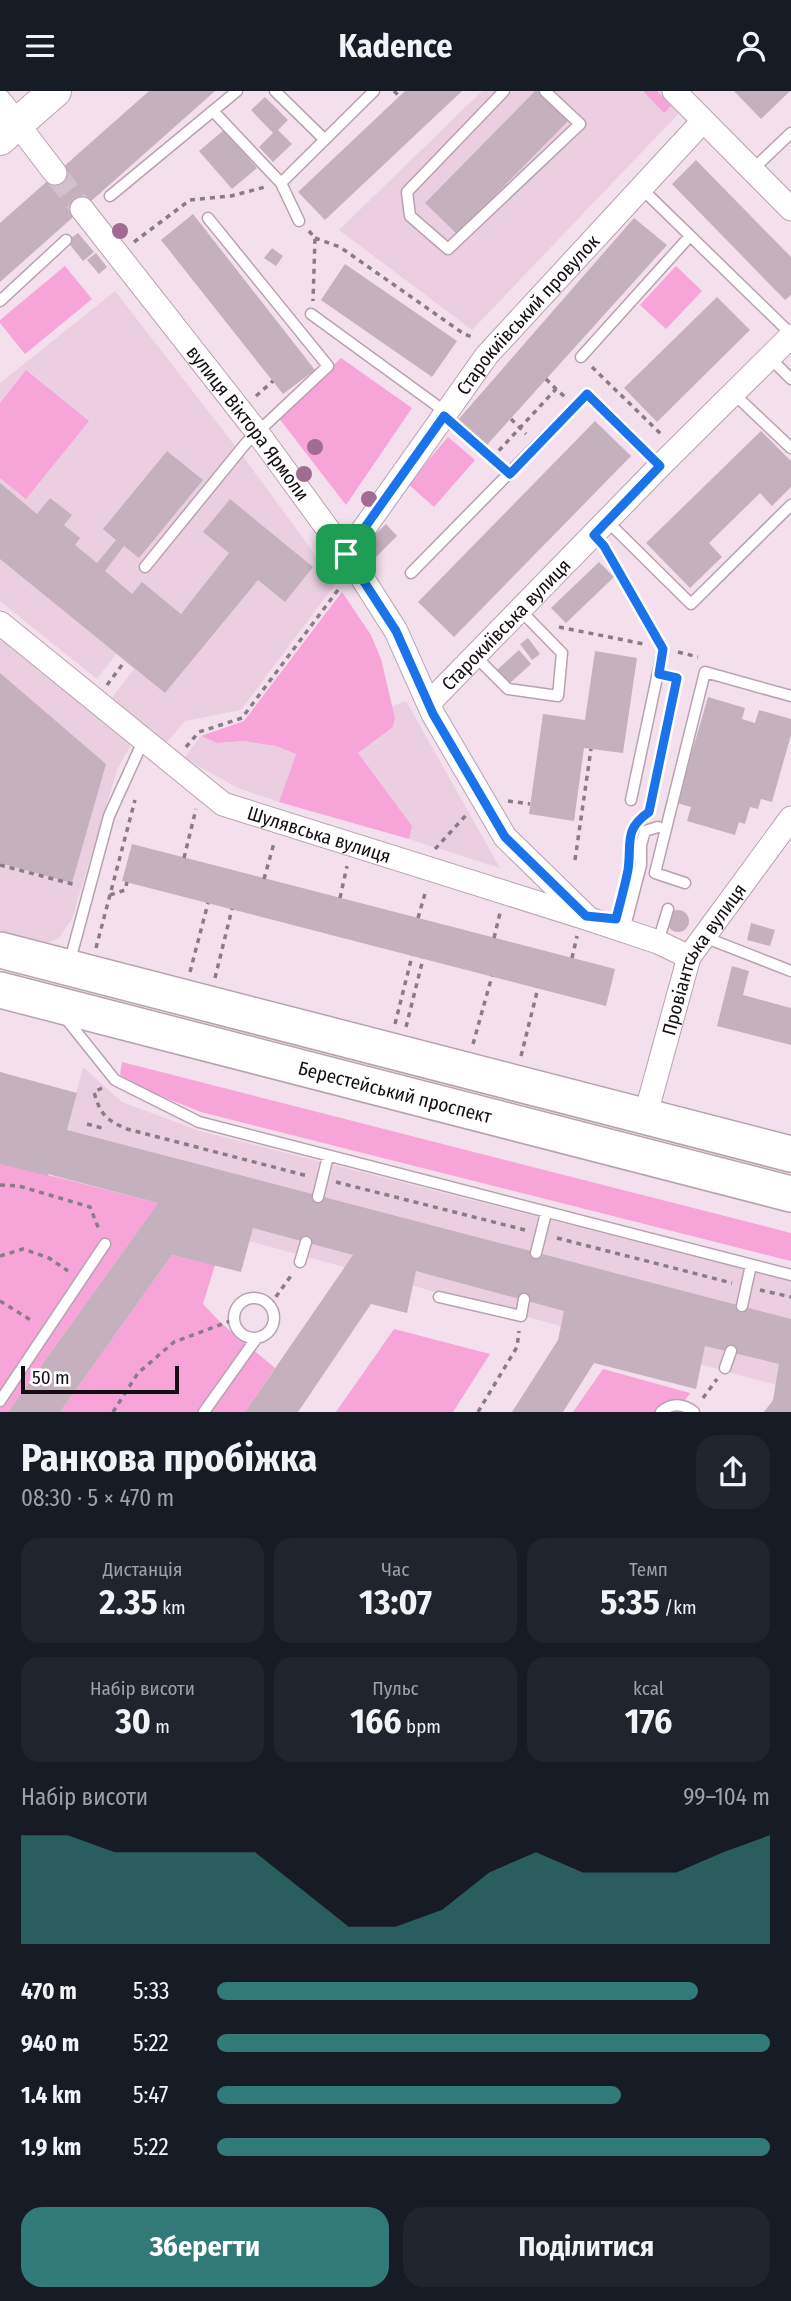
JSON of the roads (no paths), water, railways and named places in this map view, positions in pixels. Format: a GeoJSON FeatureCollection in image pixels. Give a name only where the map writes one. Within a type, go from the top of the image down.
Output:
{"type":"FeatureCollection","features":[{"type":"Feature","properties":{"kind":"main road","name":"Берестейський проспект"},"geometry":{"type":"LineString","coordinates":[[0,950],[81,961],[645,1117],[791,1154]]}},
{"type":"Feature","properties":{"kind":"main road","name":"Берестейський проспект"},"geometry":{"type":"LineString","coordinates":[[0,990],[791,1194]]}},
{"type":"Feature","properties":{"kind":"street"},"geometry":{"type":"LineString","coordinates":[[55,91],[6,121],[55,173]]}},
{"type":"Feature","properties":{"kind":"street"},"geometry":{"type":"LineString","coordinates":[[674,91],[791,209]]}},
{"type":"Feature","properties":{"kind":"street","name":"Старокиївський провулок"},"geometry":{"type":"LineString","coordinates":[[346,554],[488,355],[703,121]]}},
{"type":"Feature","properties":{"kind":"street","name":"вулиця Віктора Ярмоли"},"geometry":{"type":"LineString","coordinates":[[82,209],[257,432],[346,554],[396,631],[429,703],[505,837],[589,919]]}},
{"type":"Feature","properties":{"kind":"street","name":"Старокиївська вулиця"},"geometry":{"type":"LineString","coordinates":[[429,703],[475,656],[524,615],[600,528],[791,335]]}},
{"type":"Feature","properties":{"kind":"street","name":"Шулявська вулиця"},"geometry":{"type":"LineString","coordinates":[[0,623],[223,804],[624,930],[689,957]]}},
{"type":"Feature","properties":{"kind":"street","name":"Провіантська вулиця"},"geometry":{"type":"LineString","coordinates":[[645,1117],[689,957],[791,818]]}},
{"type":"Feature","properties":{"kind":"lane"},"geometry":{"type":"LineString","coordinates":[[110,196],[237,91]]}},
{"type":"Feature","properties":{"kind":"lane"},"geometry":{"type":"LineString","coordinates":[[275,91],[324,139]]}},
{"type":"Feature","properties":{"kind":"lane"},"geometry":{"type":"LineString","coordinates":[[281,183],[374,91]]}},
{"type":"Feature","properties":{"kind":"lane"},"geometry":{"type":"LineString","coordinates":[[504,91],[407,192],[410,216],[447,249],[580,124],[545,91]]}},
{"type":"Feature","properties":{"kind":"lane"},"geometry":{"type":"LineString","coordinates":[[213,111],[281,183],[299,221]]}},
{"type":"Feature","properties":{"kind":"lane"},"geometry":{"type":"LineString","coordinates":[[752,170],[791,133]]}},
{"type":"Feature","properties":{"kind":"lane"},"geometry":{"type":"LineString","coordinates":[[640,187],[791,335]]}},
{"type":"Feature","properties":{"kind":"lane"},"geometry":{"type":"LineString","coordinates":[[145,567],[257,432],[328,366],[208,218]]}},
{"type":"Feature","properties":{"kind":"lane"},"geometry":{"type":"LineString","coordinates":[[581,357],[690,236]]}},
{"type":"Feature","properties":{"kind":"lane"},"geometry":{"type":"LineString","coordinates":[[0,301],[66,240]]}},
{"type":"Feature","properties":{"kind":"lane"},"geometry":{"type":"LineString","coordinates":[[312,314],[446,414]]}},
{"type":"Feature","properties":{"kind":"lane"},"geometry":{"type":"LineString","coordinates":[[770,358],[791,379]]}},
{"type":"Feature","properties":{"kind":"lane"},"geometry":{"type":"LineString","coordinates":[[733,393],[791,448]]}},
{"type":"Feature","properties":{"kind":"lane"},"geometry":{"type":"LineString","coordinates":[[411,573],[587,394],[660,466]]}},
{"type":"Feature","properties":{"kind":"lane"},"geometry":{"type":"LineString","coordinates":[[600,528],[691,604],[791,505]]}},
{"type":"Feature","properties":{"kind":"lane"},"geometry":{"type":"LineString","coordinates":[[600,528],[604,546],[663,649],[631,800]]}},
{"type":"Feature","properties":{"kind":"lane"},"geometry":{"type":"LineString","coordinates":[[475,656],[509,689],[558,696],[562,653],[524,615]]}},
{"type":"Feature","properties":{"kind":"lane"},"geometry":{"type":"LineString","coordinates":[[685,883],[655,873],[705,672],[791,696]]}},
{"type":"Feature","properties":{"kind":"lane"},"geometry":{"type":"LineString","coordinates":[[81,961],[89,889],[109,816],[144,739]]}},
{"type":"Feature","properties":{"kind":"lane"},"geometry":{"type":"LineString","coordinates":[[624,930],[641,865],[641,845],[645,831],[658,827]]}},
{"type":"Feature","properties":{"kind":"lane"},"geometry":{"type":"LineString","coordinates":[[658,943],[668,909]]}},
{"type":"Feature","properties":{"kind":"lane"},"geometry":{"type":"LineString","coordinates":[[704,937],[791,971]]}},
{"type":"Feature","properties":{"kind":"lane"},"geometry":{"type":"LineString","coordinates":[[52,1002],[116,1080],[199,1122],[791,1275]]}},
{"type":"Feature","properties":{"kind":"lane"},"geometry":{"type":"LineString","coordinates":[[318,1197],[328,1156]]}},
{"type":"Feature","properties":{"kind":"lane"},"geometry":{"type":"LineString","coordinates":[[536,1253],[546,1213]]}},
{"type":"Feature","properties":{"kind":"lane"},"geometry":{"type":"LineString","coordinates":[[300,1262],[306,1242]]}},
{"type":"Feature","properties":{"kind":"lane"},"geometry":{"type":"LineString","coordinates":[[0,1401],[104,1244]]}},
{"type":"Feature","properties":{"kind":"lane"},"geometry":{"type":"LineString","coordinates":[[742,1306],[751,1265]]}},
{"type":"Feature","properties":{"kind":"lane"},"geometry":{"type":"LineString","coordinates":[[439,1297],[522,1317],[524,1299]]}},
{"type":"Feature","properties":{"kind":"lane"},"geometry":{"type":"LineString","coordinates":[[204,1412],[256,1339],[267,1334],[274,1323],[270,1305],[259,1298],[246,1299],[236,1307],[233,1320],[243,1336],[256,1339]]}},
{"type":"Feature","properties":{"kind":"lane"},"geometry":{"type":"LineString","coordinates":[[725,1367],[730,1351]]}},
{"type":"Feature","properties":{"kind":"lane"},"geometry":{"type":"LineString","coordinates":[[662,1412],[665,1408],[680,1405],[694,1412]]}},
{"type":"Feature","properties":{"kind":"tunnel"},"geometry":{"type":"LineString","coordinates":[[55,173],[82,209]]}}]}
